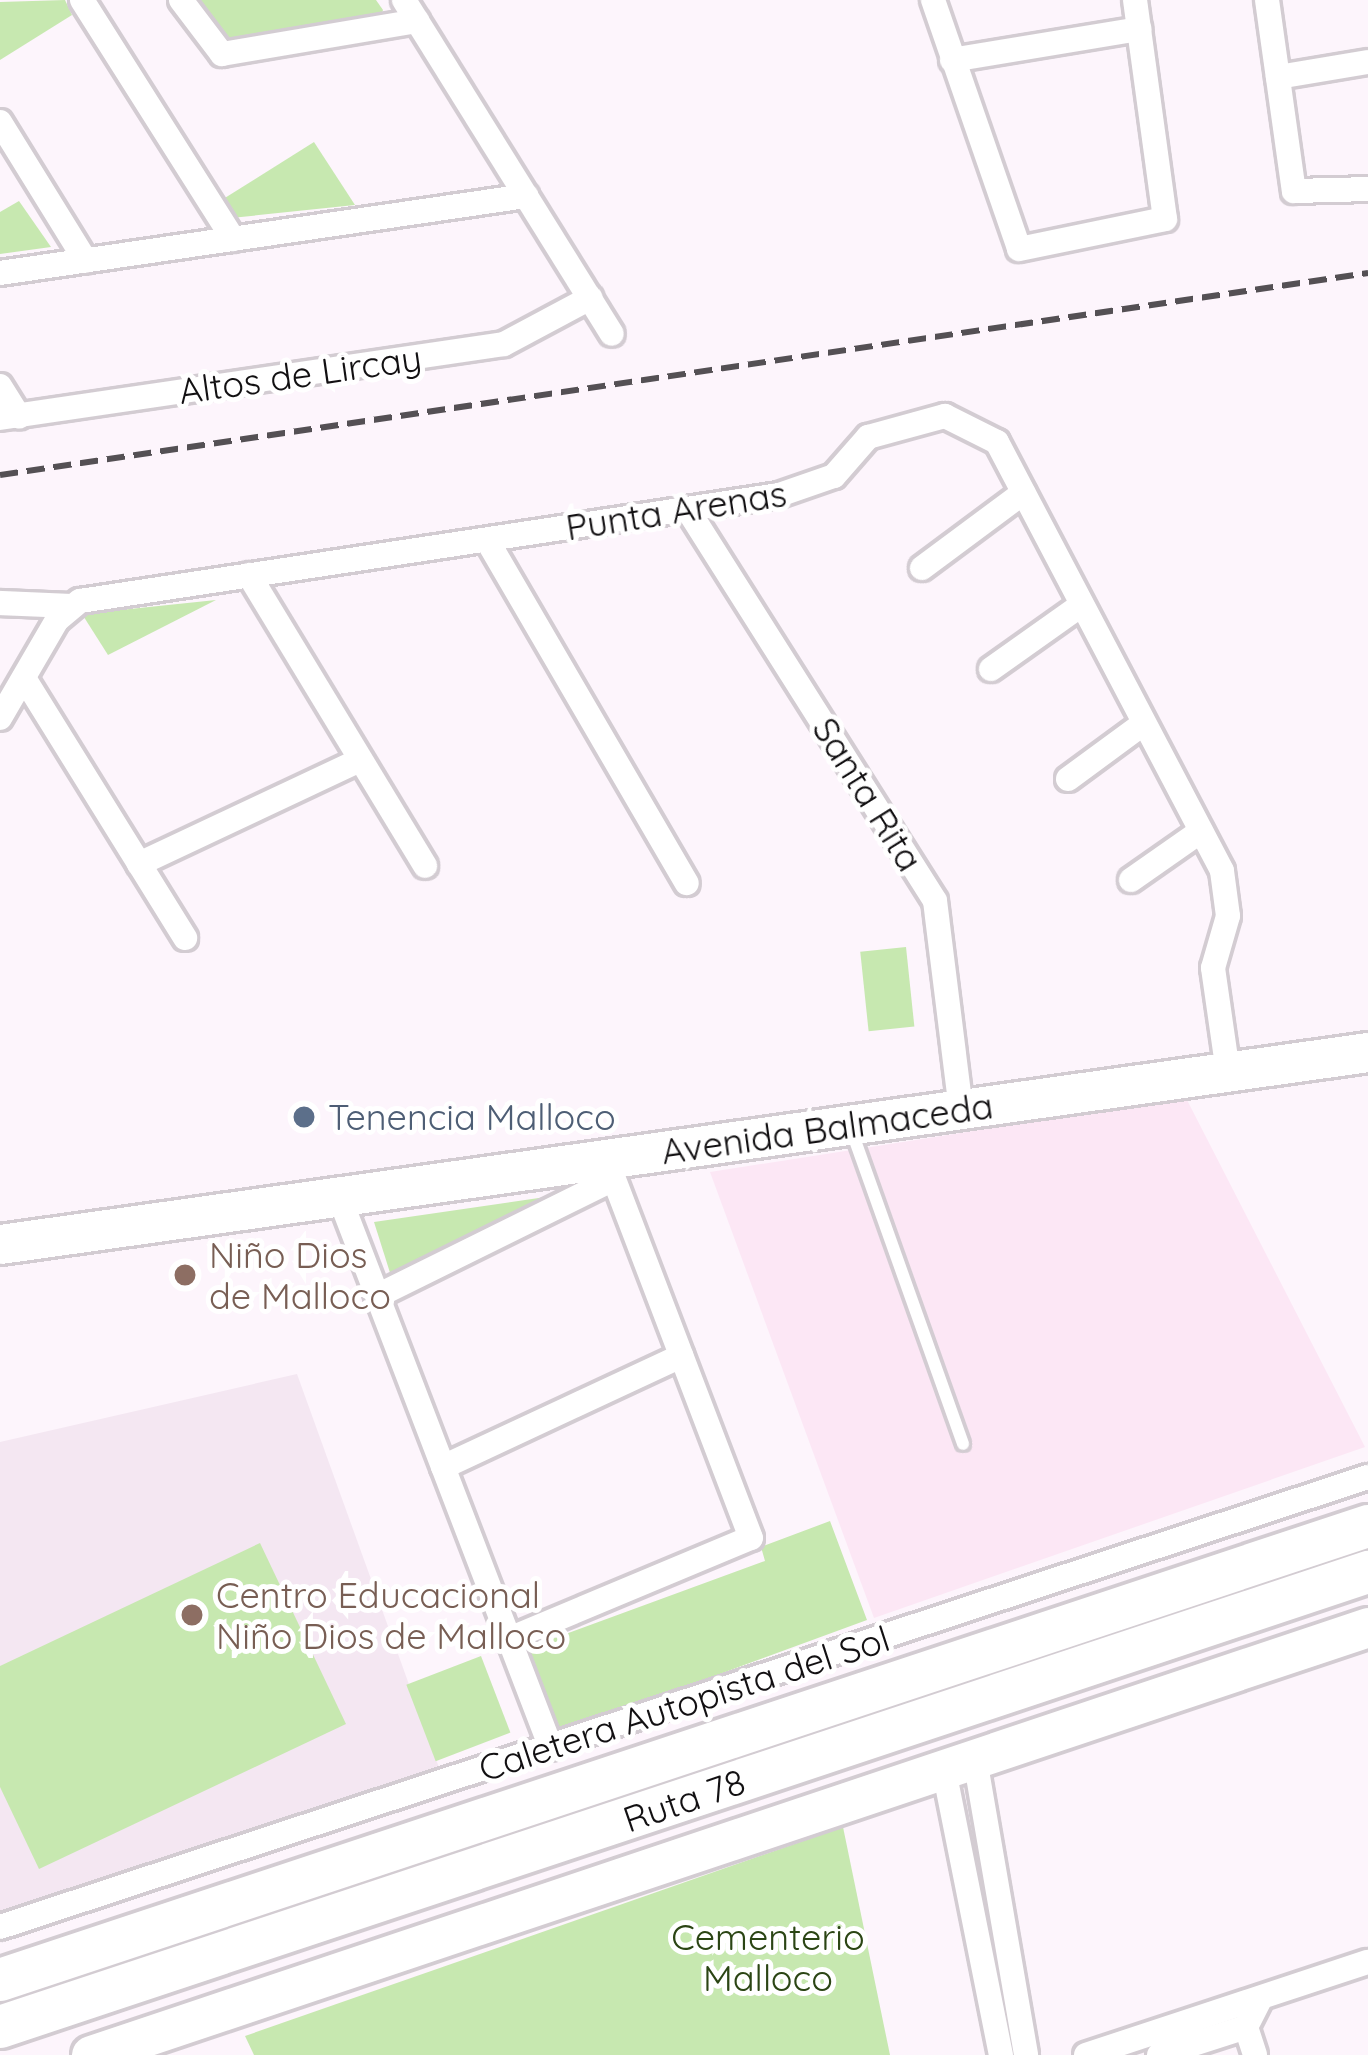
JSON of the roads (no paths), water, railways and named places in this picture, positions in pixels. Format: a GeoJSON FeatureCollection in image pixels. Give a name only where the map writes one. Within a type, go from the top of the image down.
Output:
{"type":"FeatureCollection","features":[{"type":"Feature","properties":{"kind":"highway","name":"Ruta 78"},"geometry":{"type":"LineString","coordinates":[[0,1980],[1368,1526]]}},
{"type":"Feature","properties":{"kind":"highway","name":"Ruta 78"},"geometry":{"type":"LineString","coordinates":[[0,2027],[1368,1572]]}},
{"type":"Feature","properties":{"kind":"main road","name":"Avenida Balmaceda"},"geometry":{"type":"LineString","coordinates":[[0,1244],[339,1196],[610,1169],[850,1125],[1368,1052]]}},
{"type":"Feature","properties":{"kind":"main road"},"geometry":{"type":"LineString","coordinates":[[91,2055],[1368,1627]]}},
{"type":"Feature","properties":{"kind":"street"},"geometry":{"type":"LineString","coordinates":[[82,0],[233,239]]}},
{"type":"Feature","properties":{"kind":"street"},"geometry":{"type":"LineString","coordinates":[[181,0],[222,54],[411,11],[612,334]]}},
{"type":"Feature","properties":{"kind":"street"},"geometry":{"type":"LineString","coordinates":[[933,0],[1015,248],[1162,224],[1135,0]]}},
{"type":"Feature","properties":{"kind":"street"},"geometry":{"type":"LineString","coordinates":[[1268,0],[1294,191],[1368,189]]}},
{"type":"Feature","properties":{"kind":"street"},"geometry":{"type":"LineString","coordinates":[[952,60],[1139,28]]}},
{"type":"Feature","properties":{"kind":"street"},"geometry":{"type":"LineString","coordinates":[[1278,76],[1368,62]]}},
{"type":"Feature","properties":{"kind":"street"},"geometry":{"type":"LineString","coordinates":[[0,122],[86,261]]}},
{"type":"Feature","properties":{"kind":"street"},"geometry":{"type":"LineString","coordinates":[[0,273],[526,196]]}},
{"type":"Feature","properties":{"kind":"street","name":"Altos de Lircay"},"geometry":{"type":"LineString","coordinates":[[9,417],[504,344],[590,298]]}},
{"type":"Feature","properties":{"kind":"street"},"geometry":{"type":"LineString","coordinates":[[0,386],[9,417]]}},
{"type":"Feature","properties":{"kind":"street","name":"Punta Arenas"},"geometry":{"type":"LineString","coordinates":[[0,603],[71,606],[810,488],[868,437],[945,416],[997,442],[1228,888],[1213,968],[1228,1072]]}},
{"type":"Feature","properties":{"kind":"street"},"geometry":{"type":"LineString","coordinates":[[922,568],[1023,493]]}},
{"type":"Feature","properties":{"kind":"street","name":"Santa Rita"},"geometry":{"type":"LineString","coordinates":[[688,510],[934,901],[961,1109]]}},
{"type":"Feature","properties":{"kind":"street"},"geometry":{"type":"LineString","coordinates":[[487,540],[687,884]]}},
{"type":"Feature","properties":{"kind":"street"},"geometry":{"type":"LineString","coordinates":[[249,575],[425,866]]}},
{"type":"Feature","properties":{"kind":"street"},"geometry":{"type":"LineString","coordinates":[[0,718],[71,606]]}},
{"type":"Feature","properties":{"kind":"street"},"geometry":{"type":"LineString","coordinates":[[991,669],[1080,606]]}},
{"type":"Feature","properties":{"kind":"street"},"geometry":{"type":"LineString","coordinates":[[23,678],[185,938]]}},
{"type":"Feature","properties":{"kind":"street"},"geometry":{"type":"LineString","coordinates":[[1068,778],[1143,724]]}},
{"type":"Feature","properties":{"kind":"street"},"geometry":{"type":"LineString","coordinates":[[139,864],[360,760]]}},
{"type":"Feature","properties":{"kind":"street"},"geometry":{"type":"LineString","coordinates":[[1131,880],[1201,831]]}},
{"type":"Feature","properties":{"kind":"street"},"geometry":{"type":"LineString","coordinates":[[377,1296],[610,1169],[751,1538],[509,1639]]}},
{"type":"Feature","properties":{"kind":"street"},"geometry":{"type":"LineString","coordinates":[[339,1196],[551,1748]]}},
{"type":"Feature","properties":{"kind":"street"},"geometry":{"type":"LineString","coordinates":[[443,1467],[681,1356]]}},
{"type":"Feature","properties":{"kind":"street","name":"Caletera Autopista del Sol"},"geometry":{"type":"LineString","coordinates":[[0,1927],[1368,1477]]}},
{"type":"Feature","properties":{"kind":"street"},"geometry":{"type":"LineString","coordinates":[[959,1765],[1001,2055]]}},
{"type":"Feature","properties":{"kind":"street"},"geometry":{"type":"LineString","coordinates":[[959,1765],[1026,2055]]}},
{"type":"Feature","properties":{"kind":"street"},"geometry":{"type":"LineString","coordinates":[[1160,2055],[1228,2025],[1262,1998],[1368,1962]]}},
{"type":"Feature","properties":{"kind":"street"},"geometry":{"type":"LineString","coordinates":[[1086,2055],[1228,2025]]}},
{"type":"Feature","properties":{"kind":"street"},"geometry":{"type":"LineString","coordinates":[[1228,2025],[1255,2055]]}},
{"type":"Feature","properties":{"kind":"lane"},"geometry":{"type":"LineString","coordinates":[[850,1125],[964,1444]]}},
{"type":"Feature","properties":{"kind":"railway"},"geometry":{"type":"LineString","coordinates":[[0,475],[1368,273]]}},
{"type":"Feature","properties":{"kind":"place","name":"Tenencia Malloco"},"geometry":{"type":"Point","coordinates":[304,1117]}},
{"type":"Feature","properties":{"kind":"place","name":"Niño Dios de Malloco"},"geometry":{"type":"Point","coordinates":[185,1275]}},
{"type":"Feature","properties":{"kind":"place","name":"Centro Educacional Niño Dios de Malloco"},"geometry":{"type":"Point","coordinates":[192,1615]}},
{"type":"Feature","properties":{"kind":"park label","name":"Cementerio Malloco"},"geometry":{"type":"Point","coordinates":[768,1956]}}]}
